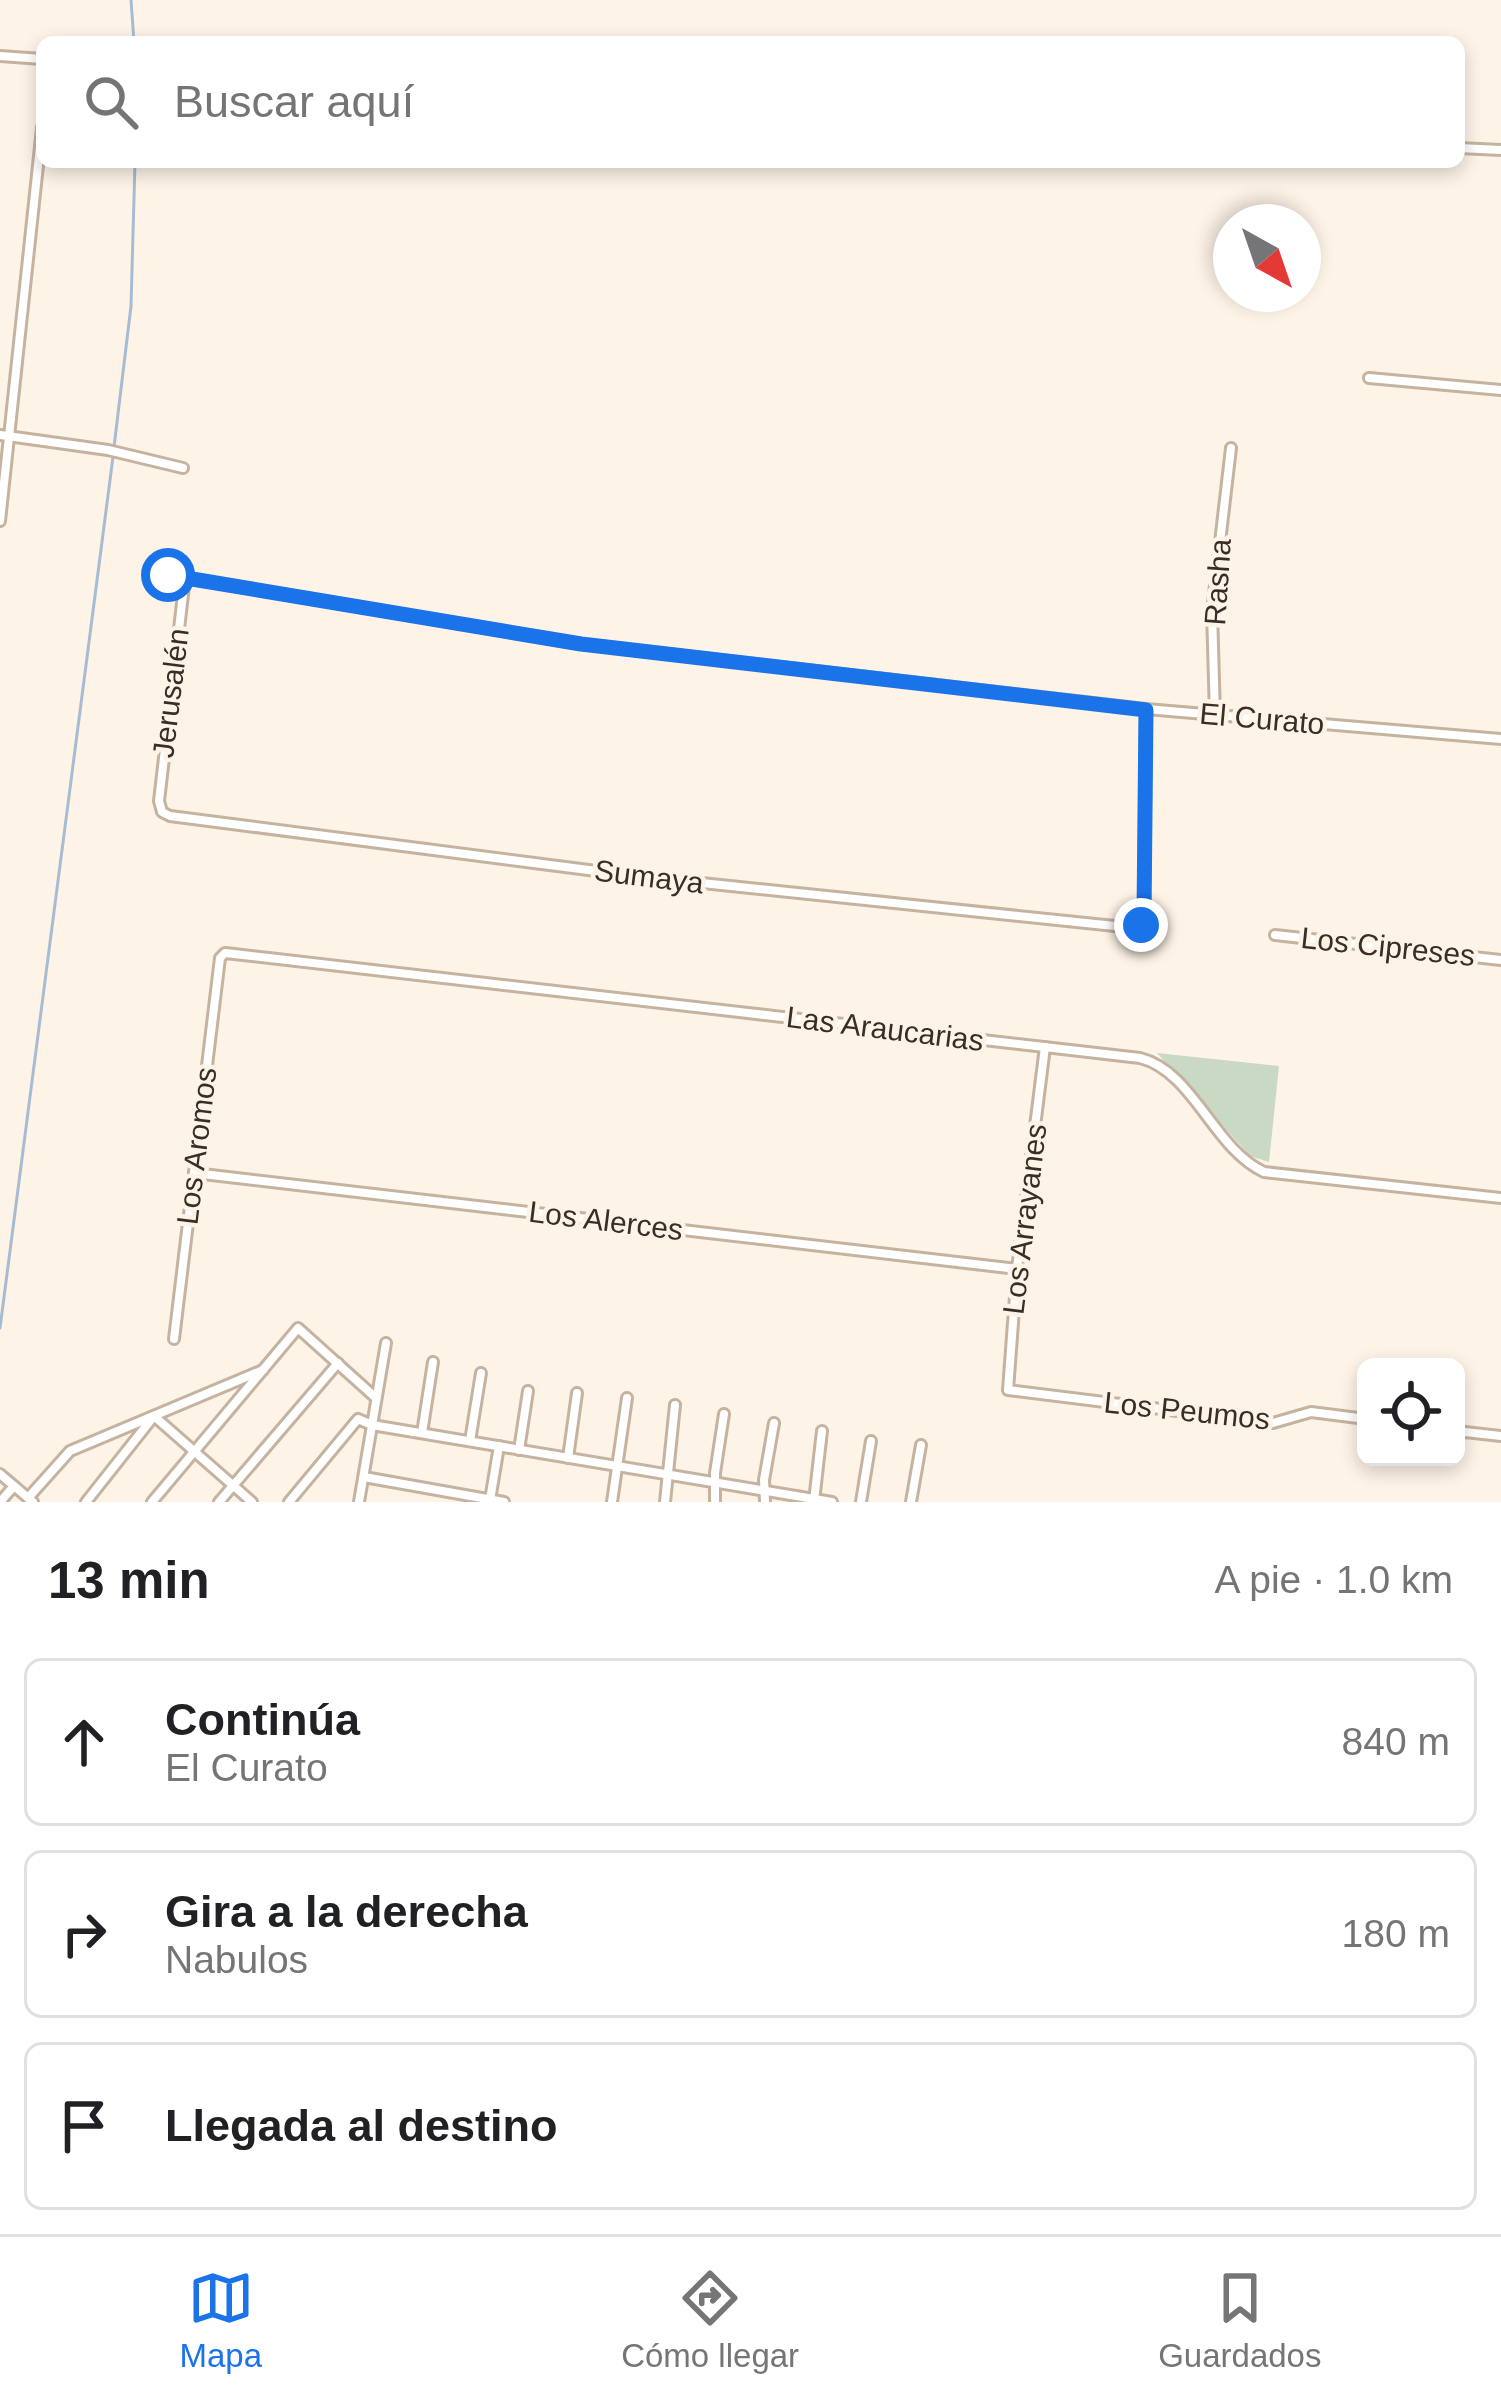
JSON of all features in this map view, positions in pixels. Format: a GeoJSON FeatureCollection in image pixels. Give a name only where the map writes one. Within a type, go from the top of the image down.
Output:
{"type":"FeatureCollection","features":[{"type":"Feature","properties":{"kind":"street"},"geometry":{"type":"LineString","coordinates":[[0,56],[36,59]]}},
{"type":"Feature","properties":{"kind":"street"},"geometry":{"type":"LineString","coordinates":[[1465,148],[1501,150]]}},
{"type":"Feature","properties":{"kind":"street"},"geometry":{"type":"LineString","coordinates":[[0,521],[5,436],[37,168]]}},
{"type":"Feature","properties":{"kind":"street"},"geometry":{"type":"LineString","coordinates":[[1369,378],[1501,390]]}},
{"type":"Feature","properties":{"kind":"street"},"geometry":{"type":"LineString","coordinates":[[5,436],[108,450],[183,468]]}},
{"type":"Feature","properties":{"kind":"street","name":"Rasha"},"geometry":{"type":"LineString","coordinates":[[1216,716],[1212,611],[1231,448]]}},
{"type":"Feature","properties":{"kind":"street","name":"El Curato"},"geometry":{"type":"LineString","coordinates":[[168,575],[581,644],[1146,710],[1501,739]]}},
{"type":"Feature","properties":{"kind":"street","name":"Jerusalén"},"geometry":{"type":"LineString","coordinates":[[160,809],[184,586],[190,579]]}},
{"type":"Feature","properties":{"kind":"street","name":"Sumaya"},"geometry":{"type":"LineString","coordinates":[[160,809],[170,816],[634,876],[1130,928],[1141,925],[1144,915],[1146,710]]}},
{"type":"Feature","properties":{"kind":"street","name":"Los Cipreses"},"geometry":{"type":"LineString","coordinates":[[1275,935],[1501,960]]}},
{"type":"Feature","properties":{"kind":"street","name":"Las Araucarias"},"geometry":{"type":"LineString","coordinates":[[224,953],[1155,1062],[1243,1159],[1264,1172],[1501,1198]]}},
{"type":"Feature","properties":{"kind":"street","name":"Los Aromos"},"geometry":{"type":"LineString","coordinates":[[174,1339],[224,953]]}},
{"type":"Feature","properties":{"kind":"street","name":"Los Arrayanes"},"geometry":{"type":"LineString","coordinates":[[1008,1390],[1017,1269],[1045,1048]]}},
{"type":"Feature","properties":{"kind":"street","name":"Los Alerces"},"geometry":{"type":"LineString","coordinates":[[194,1173],[1017,1269]]}},
{"type":"Feature","properties":{"kind":"street"},"geometry":{"type":"LineString","coordinates":[[152,1502],[298,1328],[376,1398]]}},
{"type":"Feature","properties":{"kind":"street"},"geometry":{"type":"LineString","coordinates":[[359,1502],[386,1343]]}},
{"type":"Feature","properties":{"kind":"street"},"geometry":{"type":"LineString","coordinates":[[422,1433],[433,1362]]}},
{"type":"Feature","properties":{"kind":"street"},"geometry":{"type":"LineString","coordinates":[[219,1502],[338,1363]]}},
{"type":"Feature","properties":{"kind":"street"},"geometry":{"type":"LineString","coordinates":[[0,1474],[30,1500],[65,1454],[264,1370]]}},
{"type":"Feature","properties":{"kind":"street"},"geometry":{"type":"LineString","coordinates":[[470,1442],[481,1373]]}},
{"type":"Feature","properties":{"kind":"street","name":"Los Peumos"},"geometry":{"type":"LineString","coordinates":[[1008,1390],[1273,1423],[1311,1412],[1357,1418]]}},
{"type":"Feature","properties":{"kind":"street"},"geometry":{"type":"LineString","coordinates":[[519,1450],[528,1391]]}},
{"type":"Feature","properties":{"kind":"street"},"geometry":{"type":"LineString","coordinates":[[568,1458],[578,1393]]}},
{"type":"Feature","properties":{"kind":"street"},"geometry":{"type":"LineString","coordinates":[[613,1502],[627,1398]]}},
{"type":"Feature","properties":{"kind":"street"},"geometry":{"type":"LineString","coordinates":[[664,1502],[675,1405]]}},
{"type":"Feature","properties":{"kind":"street"},"geometry":{"type":"LineString","coordinates":[[715,1502],[724,1414]]}},
{"type":"Feature","properties":{"kind":"street"},"geometry":{"type":"LineString","coordinates":[[154,1416],[252,1502]]}},
{"type":"Feature","properties":{"kind":"street"},"geometry":{"type":"LineString","coordinates":[[86,1502],[154,1416]]}},
{"type":"Feature","properties":{"kind":"street"},"geometry":{"type":"LineString","coordinates":[[289,1502],[358,1419],[832,1502]]}},
{"type":"Feature","properties":{"kind":"street"},"geometry":{"type":"LineString","coordinates":[[765,1502],[773,1424]]}},
{"type":"Feature","properties":{"kind":"street"},"geometry":{"type":"LineString","coordinates":[[814,1500],[822,1431]]}},
{"type":"Feature","properties":{"kind":"street"},"geometry":{"type":"LineString","coordinates":[[1465,1432],[1501,1436]]}},
{"type":"Feature","properties":{"kind":"street"},"geometry":{"type":"LineString","coordinates":[[861,1502],[871,1441]]}},
{"type":"Feature","properties":{"kind":"street"},"geometry":{"type":"LineString","coordinates":[[911,1502],[921,1445]]}},
{"type":"Feature","properties":{"kind":"street"},"geometry":{"type":"LineString","coordinates":[[490,1499],[499,1446]]}},
{"type":"Feature","properties":{"kind":"street"},"geometry":{"type":"LineString","coordinates":[[364,1477],[504,1502]]}},
{"type":"Feature","properties":{"kind":"street"},"geometry":{"type":"LineString","coordinates":[[0,1502],[14,1486]]}},
{"type":"Feature","properties":{"kind":"green space"},"geometry":{"type":"Polygon","coordinates":[[[1157,1053],[1279,1066],[1269,1162],[1250,1156],[1157,1053]]]}},
{"type":"Feature","properties":{"kind":"waterway"},"geometry":{"type":"LineString","coordinates":[[131,0],[134,36]]}},
{"type":"Feature","properties":{"kind":"waterway"},"geometry":{"type":"LineString","coordinates":[[114,447],[131,306],[135,168]]}},
{"type":"Feature","properties":{"kind":"waterway"},"geometry":{"type":"LineString","coordinates":[[0,1328],[113,457]]}},
{"type":"Feature","properties":{"kind":"route"},"geometry":{"type":"LineString","coordinates":[[168,575],[581,644],[1146,710],[1141,925]]}}]}
